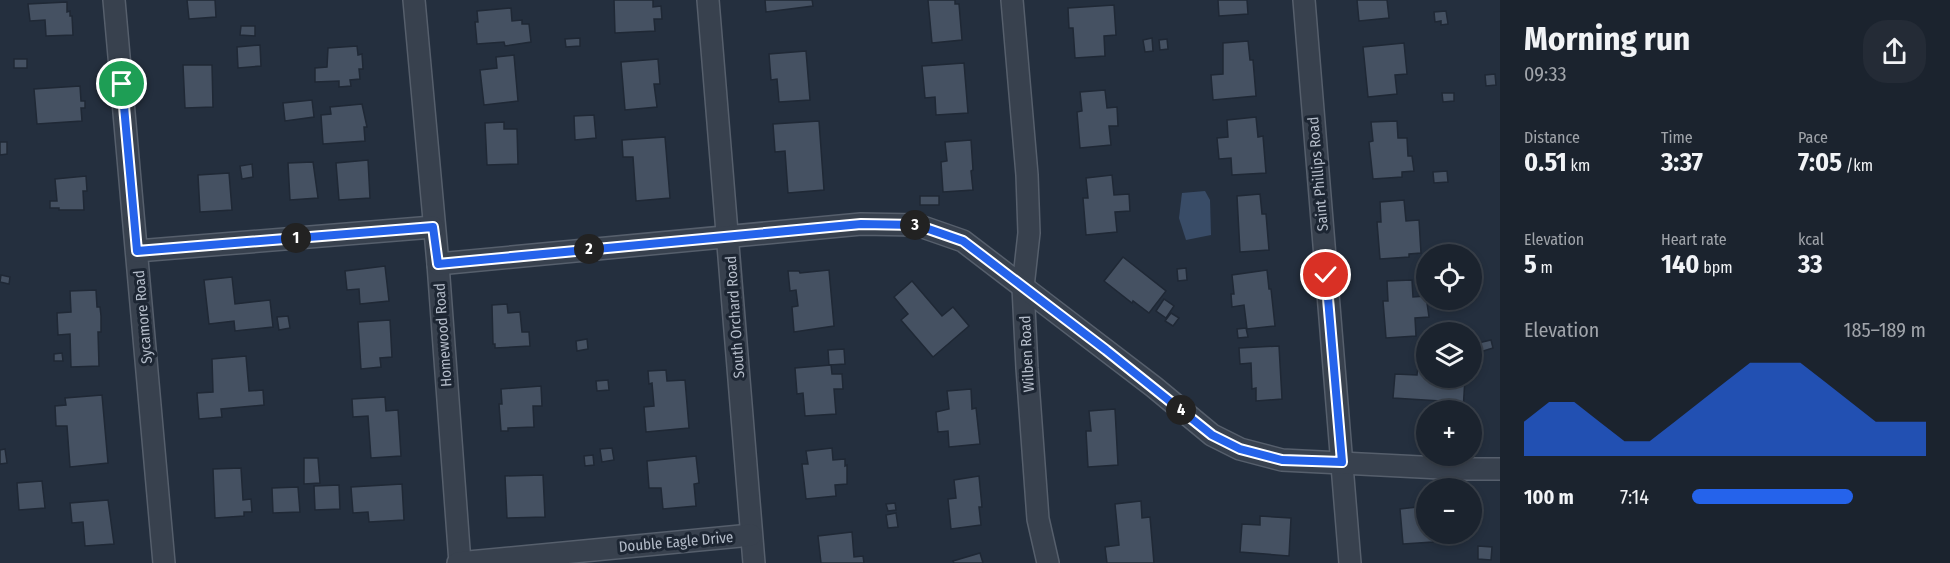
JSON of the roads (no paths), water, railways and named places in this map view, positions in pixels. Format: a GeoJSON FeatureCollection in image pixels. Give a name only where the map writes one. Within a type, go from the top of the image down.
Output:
{"type":"FeatureCollection","features":[{"type":"Feature","properties":{"kind":"street","name":"Sycamore Road"},"geometry":{"type":"LineString","coordinates":[[114,0],[164,563]]}},
{"type":"Feature","properties":{"kind":"street","name":"Homewood Road"},"geometry":{"type":"LineString","coordinates":[[414,0],[438,264],[459,563]]}},
{"type":"Feature","properties":{"kind":"street","name":"South Orchard Road"},"geometry":{"type":"LineString","coordinates":[[708,0],[754,563]]}},
{"type":"Feature","properties":{"kind":"street","name":"Wilben Road"},"geometry":{"type":"LineString","coordinates":[[1012,0],[1027,175],[1029,233],[1023,286],[1038,519],[1048,563]]}},
{"type":"Feature","properties":{"kind":"street","name":"Saint Phillips Road"},"geometry":{"type":"LineString","coordinates":[[1304,0],[1350,563]]}},
{"type":"Feature","properties":{"kind":"street"},"geometry":{"type":"LineString","coordinates":[[438,264],[861,224],[917,225],[963,241],[1146,381],[1212,435],[1240,449],[1282,460],[1460,470],[1500,469]]}},
{"type":"Feature","properties":{"kind":"street"},"geometry":{"type":"LineString","coordinates":[[137,251],[433,227]]}},
{"type":"Feature","properties":{"kind":"street","name":"Double Eagle Drive"},"geometry":{"type":"LineString","coordinates":[[459,563],[752,535]]}},
{"type":"Feature","properties":{"kind":"water"},"geometry":{"type":"Polygon","coordinates":[[[1205,191],[1210,200],[1211,235],[1186,240],[1179,218],[1182,193],[1205,191]]]}}]}
